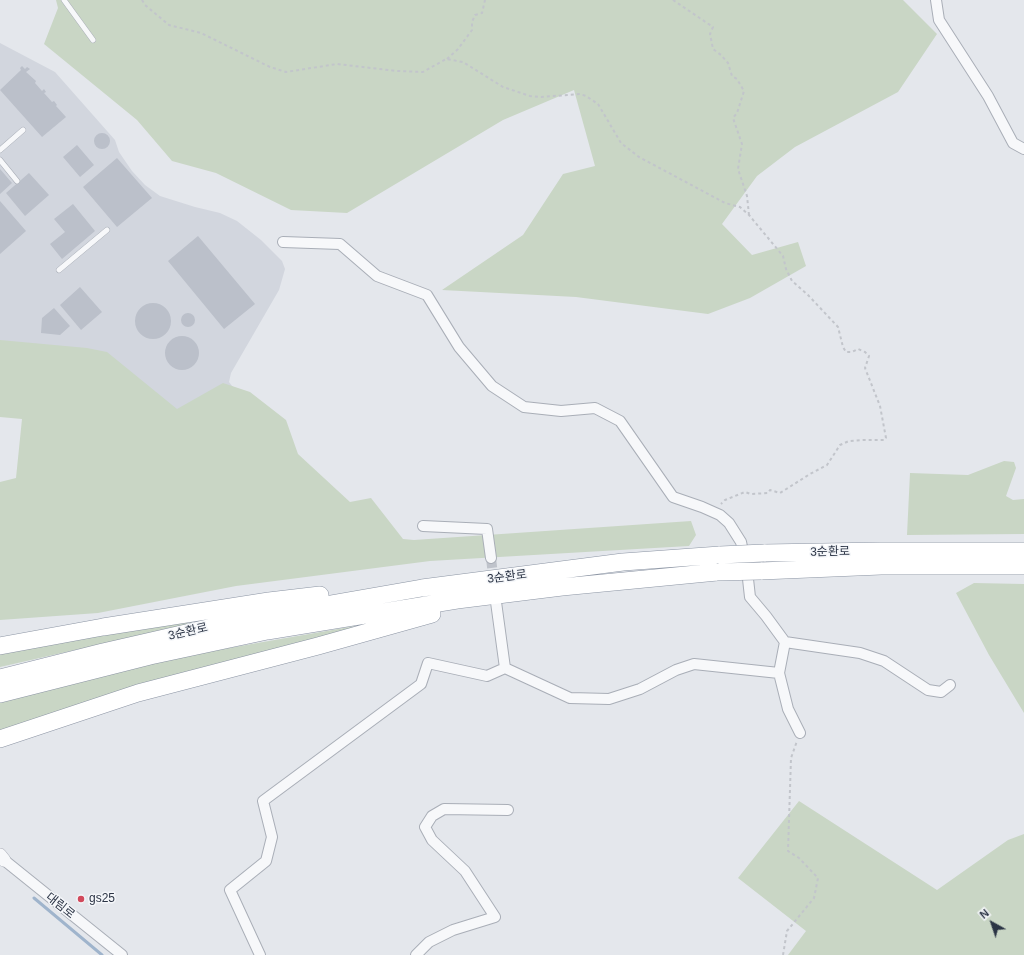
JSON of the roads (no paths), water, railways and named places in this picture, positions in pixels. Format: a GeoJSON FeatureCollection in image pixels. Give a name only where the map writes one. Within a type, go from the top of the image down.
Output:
{"type":"FeatureCollection","features":[{"type":"Feature","properties":{"kind":"highway","name":"3순환로"},"geometry":{"type":"LineString","coordinates":[[0,678],[103,652],[256,617],[422,588],[623,562],[720,555],[881,550],[1024,552]]}},
{"type":"Feature","properties":{"kind":"highway","name":"3순환로"},"geometry":{"type":"LineString","coordinates":[[0,694],[150,656],[267,631],[499,598],[717,572],[881,566],[1024,566]]}},
{"type":"Feature","properties":{"kind":"highway"},"geometry":{"type":"LineString","coordinates":[[0,646],[103,627],[269,601],[573,569]]}},
{"type":"Feature","properties":{"kind":"highway"},"geometry":{"type":"LineString","coordinates":[[0,739],[138,693],[499,598]]}},
{"type":"Feature","properties":{"kind":"street"},"geometry":{"type":"LineString","coordinates":[[936,0],[939,20],[988,96],[1013,143],[1024,149]]}},
{"type":"Feature","properties":{"kind":"street"},"geometry":{"type":"LineString","coordinates":[[283,242],[340,244],[377,276],[427,295],[459,347],[492,386],[524,407],[561,411],[595,408],[620,421],[673,497],[720,515],[729,522],[741,542],[747,570],[750,597],[785,642],[860,653],[884,661],[928,690],[941,692],[950,685]]}},
{"type":"Feature","properties":{"kind":"street"},"geometry":{"type":"LineString","coordinates":[[423,526],[486,529],[491,558]]}},
{"type":"Feature","properties":{"kind":"street"},"geometry":{"type":"LineString","coordinates":[[499,598],[505,668]]}},
{"type":"Feature","properties":{"kind":"street"},"geometry":{"type":"LineString","coordinates":[[785,642],[779,673],[788,709],[800,733]]}},
{"type":"Feature","properties":{"kind":"street"},"geometry":{"type":"LineString","coordinates":[[260,955],[230,890],[266,861],[272,837],[262,802],[420,684],[428,663],[487,676],[505,668],[570,698],[609,699],[640,689],[676,670],[694,664],[779,673]]}},
{"type":"Feature","properties":{"kind":"street"},"geometry":{"type":"LineString","coordinates":[[416,955],[429,942],[453,930],[495,917],[465,871],[432,840],[425,827],[432,816],[444,809],[508,810]]}},
{"type":"Feature","properties":{"kind":"street","name":"대림로"},"geometry":{"type":"LineString","coordinates":[[1,860],[122,955]]}},
{"type":"Feature","properties":{"kind":"lane"},"geometry":{"type":"LineString","coordinates":[[64,0],[93,40]]}},
{"type":"Feature","properties":{"kind":"lane"},"geometry":{"type":"LineString","coordinates":[[0,150],[24,130]]}},
{"type":"Feature","properties":{"kind":"lane"},"geometry":{"type":"LineString","coordinates":[[0,160],[17,181]]}},
{"type":"Feature","properties":{"kind":"lane"},"geometry":{"type":"LineString","coordinates":[[59,270],[107,230]]}},
{"type":"Feature","properties":{"kind":"waterway"},"geometry":{"type":"LineString","coordinates":[[34,898],[102,955]]}},
{"type":"Feature","properties":{"kind":"tunnel"},"geometry":{"type":"LineString","coordinates":[[491,558],[494,584]]}},
{"type":"Feature","properties":{"kind":"place","name":"gs25"},"geometry":{"type":"Point","coordinates":[81,899]}}]}
